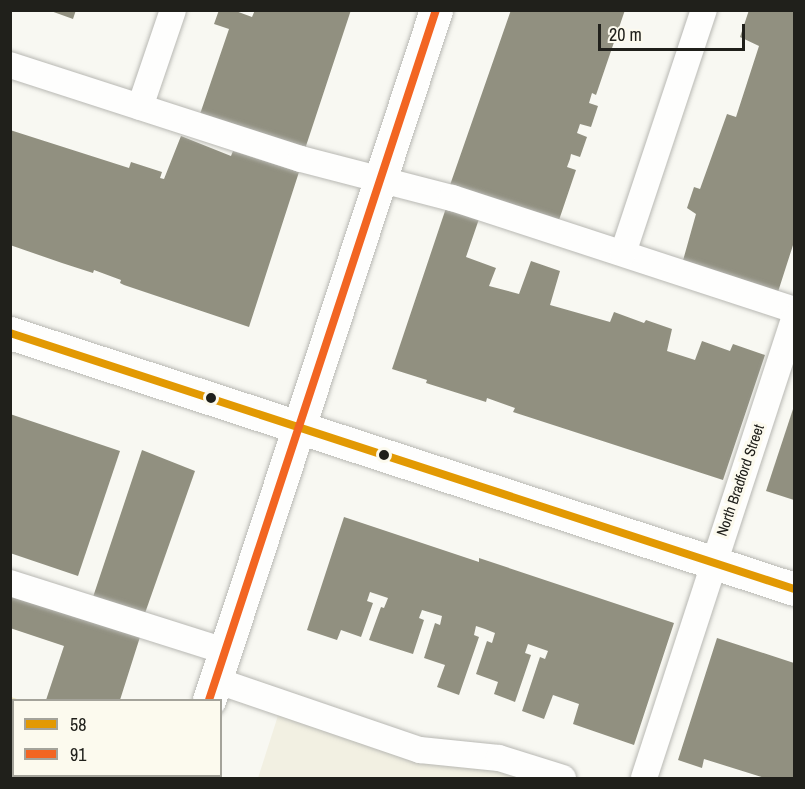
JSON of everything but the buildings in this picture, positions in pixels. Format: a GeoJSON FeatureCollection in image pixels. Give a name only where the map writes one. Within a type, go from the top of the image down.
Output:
{"type":"FeatureCollection","features":[{"type":"Feature","properties":{"kind":"main road"},"geometry":{"type":"LineString","coordinates":[[216,677],[436,10]]}},
{"type":"Feature","properties":{"kind":"main road"},"geometry":{"type":"LineString","coordinates":[[10,333],[795,589]]}},
{"type":"Feature","properties":{"kind":"lane"},"geometry":{"type":"LineString","coordinates":[[140,107],[173,10]]}},
{"type":"Feature","properties":{"kind":"lane"},"geometry":{"type":"LineString","coordinates":[[623,253],[704,10]]}},
{"type":"Feature","properties":{"kind":"lane"},"geometry":{"type":"LineString","coordinates":[[10,65],[301,159],[452,198],[795,310]]}},
{"type":"Feature","properties":{"kind":"lane","name":"North Bradford Street"},"geometry":{"type":"LineString","coordinates":[[644,778],[713,562],[795,319]]}},
{"type":"Feature","properties":{"kind":"lane"},"geometry":{"type":"LineString","coordinates":[[10,583],[216,677],[420,750],[499,758],[563,778]]}},
{"type":"Feature","properties":{"kind":"shaded area"},"geometry":{"type":"Polygon","coordinates":[[[11,697],[17,699],[12,699],[12,777],[94,777],[94,778],[11,778],[11,697]]]}},
{"type":"Feature","properties":{"kind":"shaded area"},"geometry":{"type":"Polygon","coordinates":[[[283,700],[554,778],[258,778],[283,700]]]}},
{"type":"Feature","properties":{"kind":"transit line","name":"91"},"geometry":{"type":"LineString","coordinates":[[209,699],[436,10]]}},
{"type":"Feature","properties":{"kind":"transit line","name":"58"},"geometry":{"type":"LineString","coordinates":[[10,333],[794,589]]}}]}
